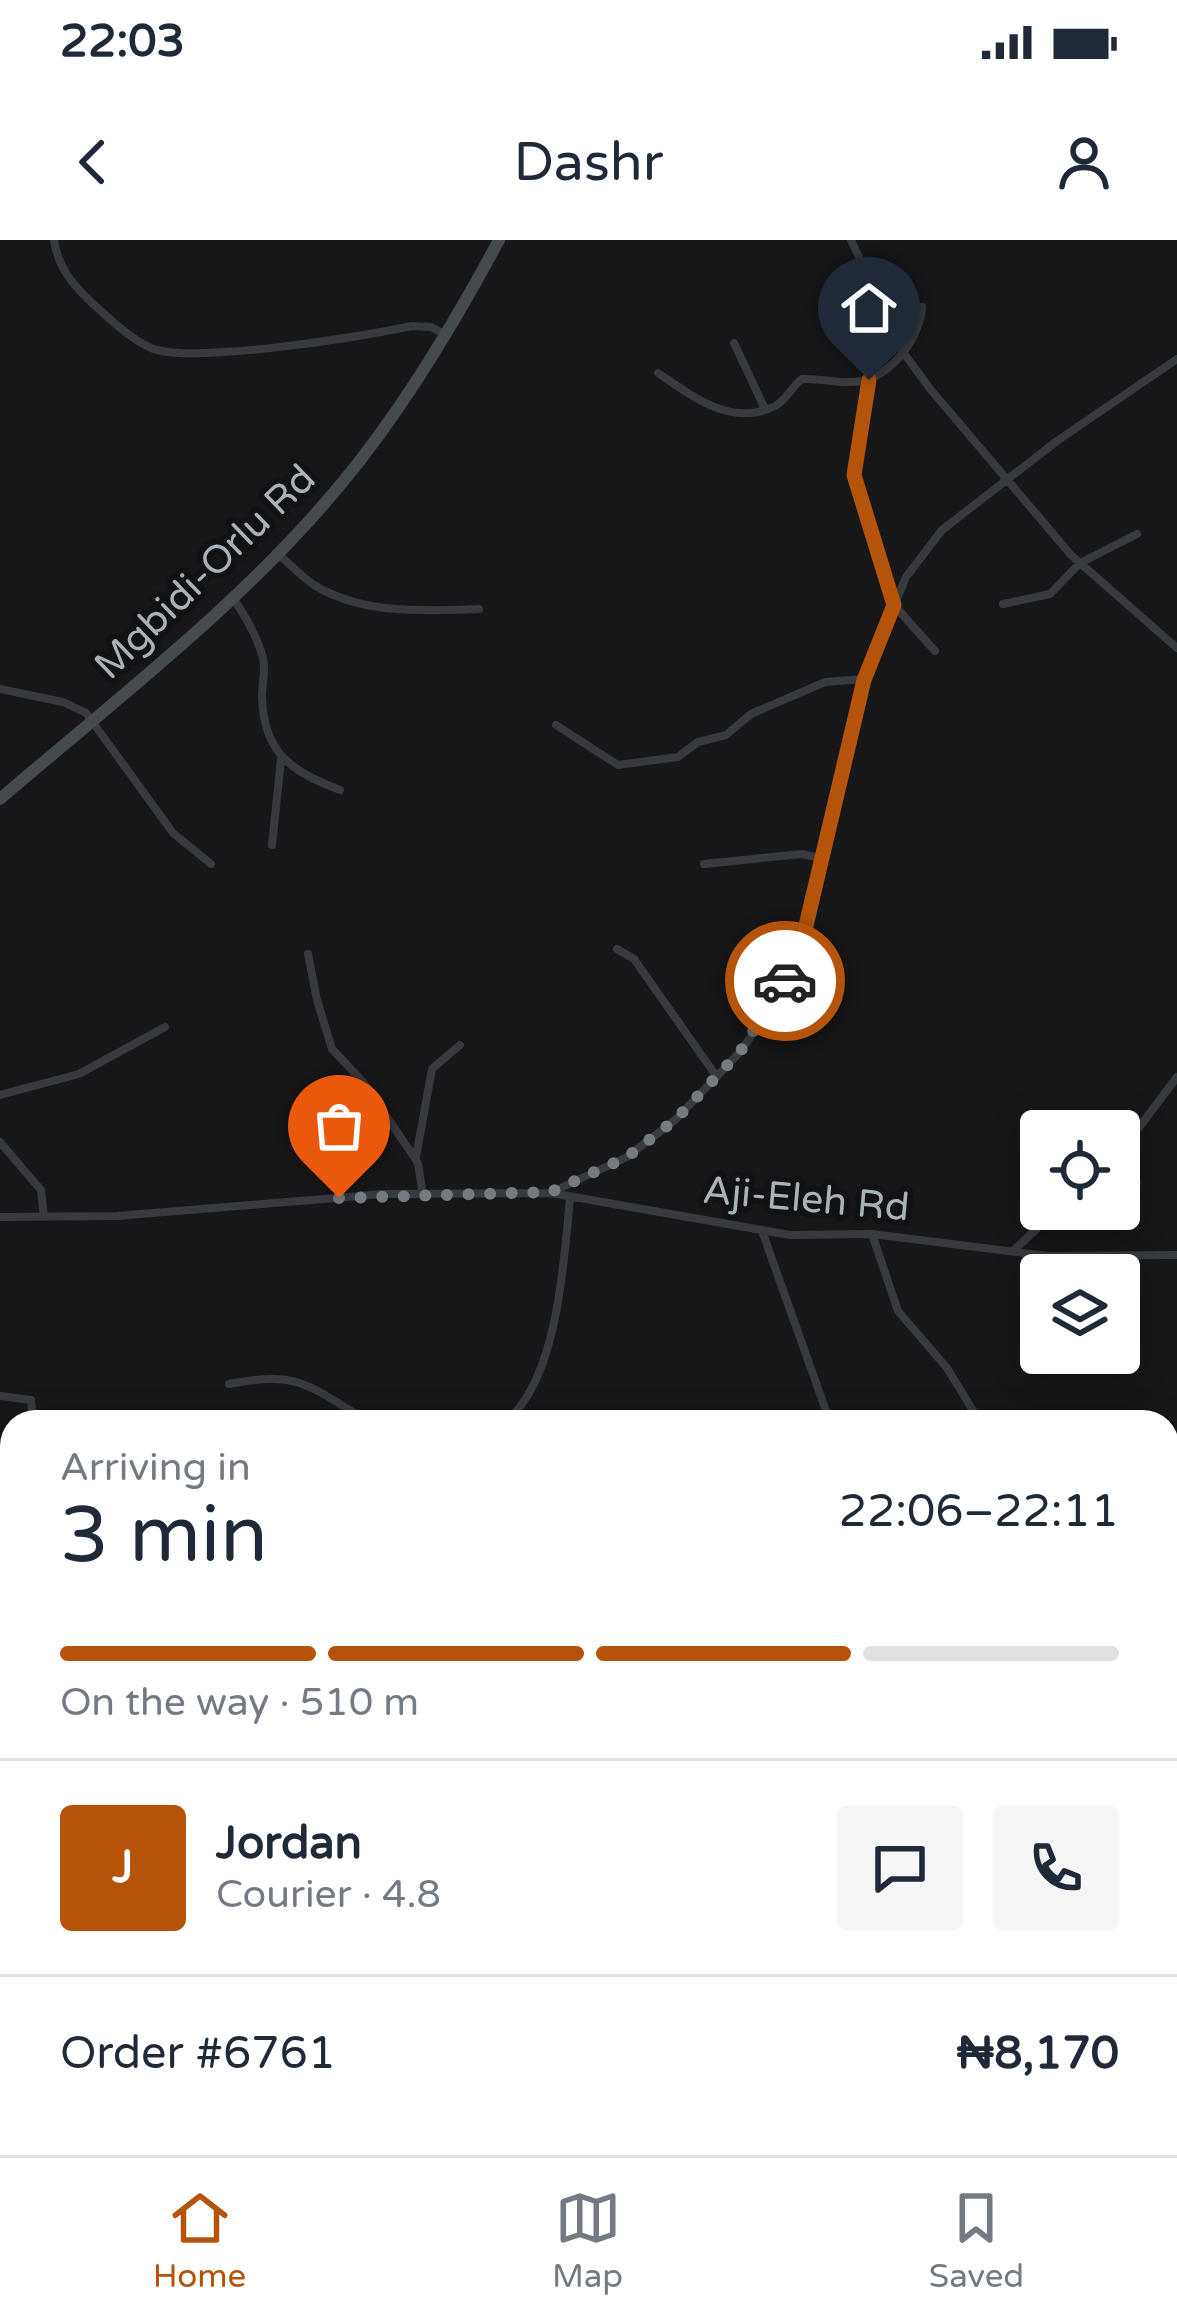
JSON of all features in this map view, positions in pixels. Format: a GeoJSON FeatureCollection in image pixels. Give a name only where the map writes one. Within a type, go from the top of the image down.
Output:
{"type":"FeatureCollection","features":[{"type":"Feature","properties":{"kind":"main road","name":"Mgbidi-Orlu Rd"},"geometry":{"type":"LineString","coordinates":[[0,800],[232,597],[341,484],[444,334],[499,240]]}},
{"type":"Feature","properties":{"kind":"street"},"geometry":{"type":"LineString","coordinates":[[53,240],[60,266],[77,289],[114,323],[153,349],[213,352],[412,326],[444,334]]}},
{"type":"Feature","properties":{"kind":"street"},"geometry":{"type":"LineString","coordinates":[[850,240],[903,352],[1027,506],[1080,562],[1177,649]]}},
{"type":"Feature","properties":{"kind":"street"},"geometry":{"type":"LineString","coordinates":[[658,373],[718,409],[735,414],[765,409],[781,402],[802,379],[869,380],[917,334],[922,307]]}},
{"type":"Feature","properties":{"kind":"street"},"geometry":{"type":"LineString","coordinates":[[734,343],[765,409]]}},
{"type":"Feature","properties":{"kind":"street"},"geometry":{"type":"LineString","coordinates":[[551,1192],[627,1157],[675,1120],[740,1052],[774,1003],[800,951],[864,680],[906,577],[942,530],[1057,441],[1177,359]]}},
{"type":"Feature","properties":{"kind":"street"},"geometry":{"type":"LineString","coordinates":[[869,380],[854,475],[894,605],[935,651]]}},
{"type":"Feature","properties":{"kind":"street"},"geometry":{"type":"LineString","coordinates":[[1003,604],[1050,594],[1080,562],[1137,534]]}},
{"type":"Feature","properties":{"kind":"street"},"geometry":{"type":"LineString","coordinates":[[277,553],[315,585],[354,601],[399,611],[479,609]]}},
{"type":"Feature","properties":{"kind":"street"},"geometry":{"type":"LineString","coordinates":[[232,597],[249,623],[264,662],[262,700],[267,729],[281,759],[272,845]]}},
{"type":"Feature","properties":{"kind":"street"},"geometry":{"type":"LineString","coordinates":[[556,725],[618,765],[678,757],[698,742],[726,735],[751,713],[824,682],[864,680]]}},
{"type":"Feature","properties":{"kind":"street"},"geometry":{"type":"LineString","coordinates":[[0,689],[75,706],[93,719],[173,833],[211,864]]}},
{"type":"Feature","properties":{"kind":"street"},"geometry":{"type":"LineString","coordinates":[[281,759],[340,790]]}},
{"type":"Feature","properties":{"kind":"street"},"geometry":{"type":"LineString","coordinates":[[704,864],[802,854],[820,858]]}},
{"type":"Feature","properties":{"kind":"street"},"geometry":{"type":"LineString","coordinates":[[617,949],[634,959],[717,1077]]}},
{"type":"Feature","properties":{"kind":"street"},"geometry":{"type":"LineString","coordinates":[[308,954],[332,1049],[364,1083],[416,1159]]}},
{"type":"Feature","properties":{"kind":"street"},"geometry":{"type":"LineString","coordinates":[[0,1095],[79,1074],[165,1027]]}},
{"type":"Feature","properties":{"kind":"street"},"geometry":{"type":"LineString","coordinates":[[423,1197],[416,1159],[432,1069],[460,1046]]}},
{"type":"Feature","properties":{"kind":"street"},"geometry":{"type":"LineString","coordinates":[[1140,1126],[1177,1077]]}},
{"type":"Feature","properties":{"kind":"street"},"geometry":{"type":"LineString","coordinates":[[0,1142],[41,1190],[44,1217]]}},
{"type":"Feature","properties":{"kind":"street","name":"Aji-Eleh Rd"},"geometry":{"type":"LineString","coordinates":[[0,1217],[117,1216],[383,1194],[551,1192],[761,1232],[872,1234],[1048,1256],[1177,1255]]}},
{"type":"Feature","properties":{"kind":"street"},"geometry":{"type":"LineString","coordinates":[[520,1410],[544,1358],[570,1197]]}},
{"type":"Feature","properties":{"kind":"street"},"geometry":{"type":"LineString","coordinates":[[1013,1250],[1034,1230]]}},
{"type":"Feature","properties":{"kind":"street"},"geometry":{"type":"LineString","coordinates":[[761,1232],[826,1410]]}},
{"type":"Feature","properties":{"kind":"street"},"geometry":{"type":"LineString","coordinates":[[872,1234],[898,1311],[947,1368],[973,1410]]}},
{"type":"Feature","properties":{"kind":"street"},"geometry":{"type":"LineString","coordinates":[[229,1384],[264,1377],[298,1379],[350,1410]]}},
{"type":"Feature","properties":{"kind":"street"},"geometry":{"type":"LineString","coordinates":[[0,1396],[31,1400],[32,1410]]}},
{"type":"Feature","properties":{"kind":"way so far"},"geometry":{"type":"LineString","coordinates":[[339,1198],[551,1192],[627,1157],[675,1120],[740,1052],[785,981]]}},
{"type":"Feature","properties":{"kind":"route"},"geometry":{"type":"LineString","coordinates":[[785,981],[800,951],[864,680],[894,605],[854,475],[869,380]]}}]}
